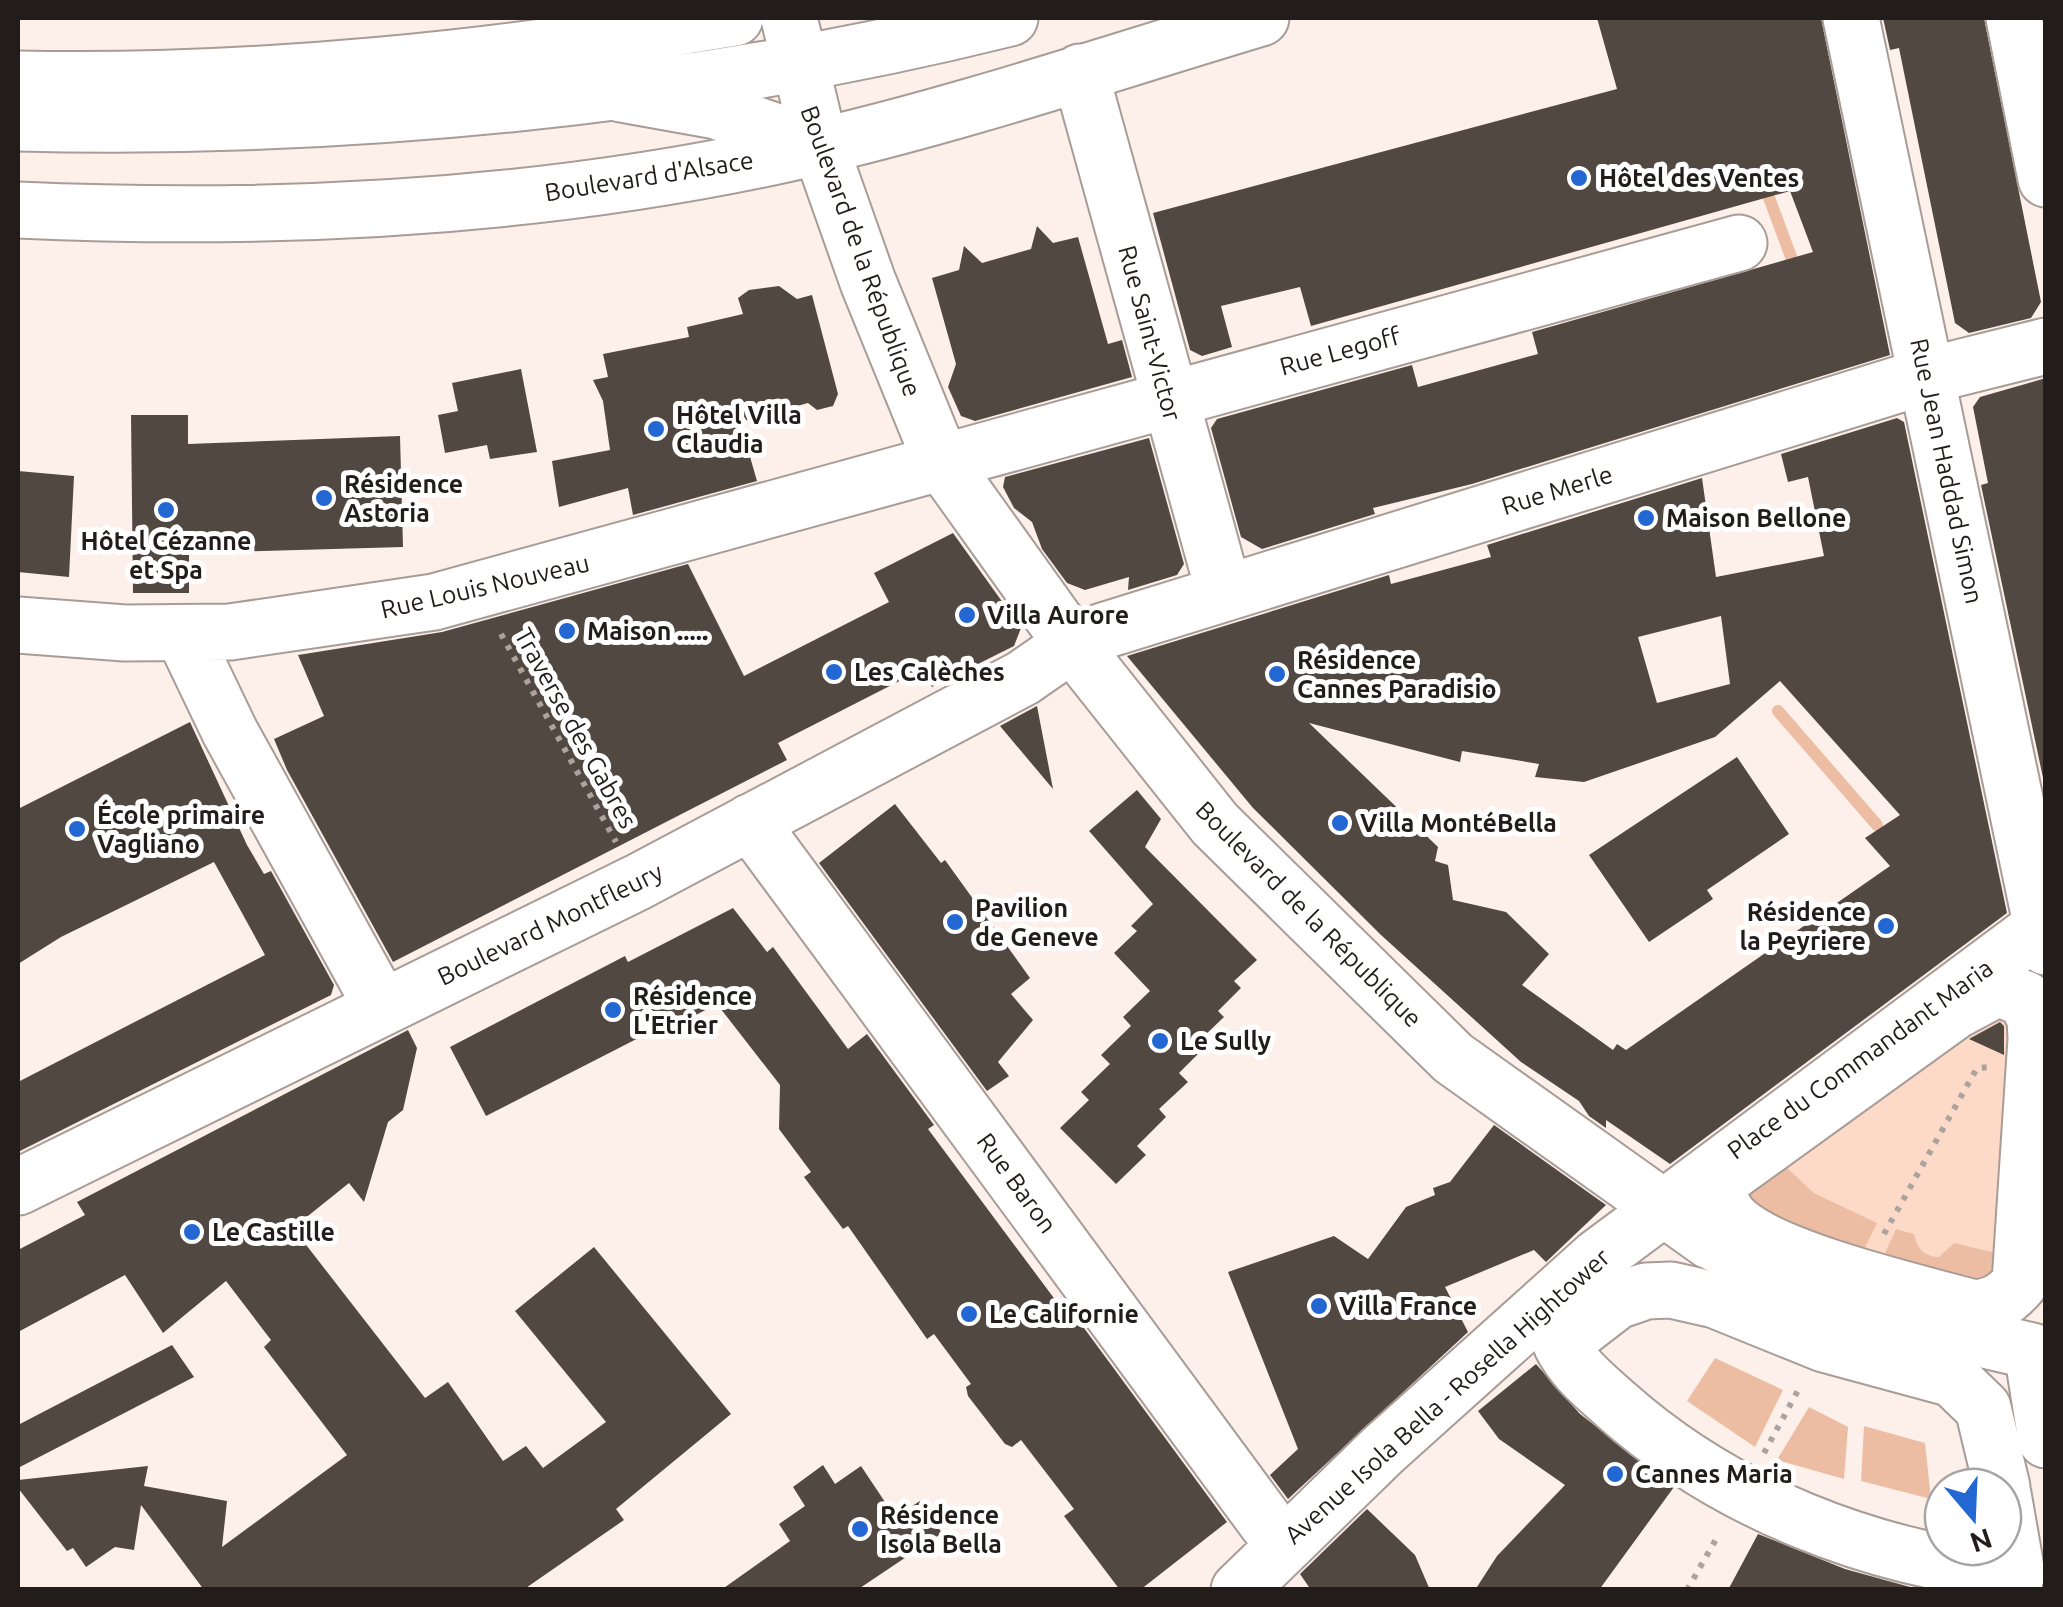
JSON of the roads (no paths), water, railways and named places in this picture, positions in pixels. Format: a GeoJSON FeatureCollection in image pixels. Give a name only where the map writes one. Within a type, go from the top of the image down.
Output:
{"type":"FeatureCollection","features":[{"type":"Feature","properties":{"kind":"main road"},"geometry":{"type":"LineString","coordinates":[[18,79],[214,77],[402,63],[735,18]]}},
{"type":"Feature","properties":{"kind":"main road"},"geometry":{"type":"LineString","coordinates":[[18,123],[207,123],[441,108],[604,90],[794,42],[1010,18]]}},
{"type":"Feature","properties":{"kind":"main road","name":"Boulevard d'Alsace"},"geometry":{"type":"LineString","coordinates":[[18,210],[160,216],[376,209],[589,187],[820,146],[1262,18]]}},
{"type":"Feature","properties":{"kind":"main road","name":"Rue Jean Haddad Simon"},"geometry":{"type":"LineString","coordinates":[[1851,18],[2045,932]]}},
{"type":"Feature","properties":{"kind":"main road"},"geometry":{"type":"LineString","coordinates":[[2014,18],[2046,179]]}},
{"type":"Feature","properties":{"kind":"main road","name":"Boulevard de la République"},"geometry":{"type":"LineString","coordinates":[[794,42],[820,146],[868,282],[941,461],[1072,644],[1215,824],[1454,1058],[1660,1208],[1738,1256],[1845,1302],[1911,1323],[2039,1352]]}},
{"type":"Feature","properties":{"kind":"main road","name":"Rue Saint-Victor"},"geometry":{"type":"LineString","coordinates":[[1080,72],[1167,398],[1224,592]]}},
{"type":"Feature","properties":{"kind":"main road"},"geometry":{"type":"LineString","coordinates":[[604,90],[716,112],[820,146]]}},
{"type":"Feature","properties":{"kind":"main road","name":"Rue Legoff"},"geometry":{"type":"LineString","coordinates":[[941,461],[1738,242]]}},
{"type":"Feature","properties":{"kind":"main road","name":"Rue Merle"},"geometry":{"type":"LineString","coordinates":[[1072,644],[1132,619],[1926,376],[2046,346]]}},
{"type":"Feature","properties":{"kind":"main road","name":"Rue Louis Nouveau"},"geometry":{"type":"LineString","coordinates":[[18,625],[183,634],[340,618],[484,591],[941,461]]}},
{"type":"Feature","properties":{"kind":"main road"},"geometry":{"type":"LineString","coordinates":[[183,634],[230,732],[382,1007]]}},
{"type":"Feature","properties":{"kind":"main road","name":"Boulevard Montfleury"},"geometry":{"type":"LineString","coordinates":[[18,1186],[638,882],[1023,678],[1072,644]]}},
{"type":"Feature","properties":{"kind":"main road","name":"Rue Baron"},"geometry":{"type":"LineString","coordinates":[[750,822],[1284,1544]]}},
{"type":"Feature","properties":{"kind":"main road","name":"Place du Commandant Maria"},"geometry":{"type":"LineString","coordinates":[[1660,1208],[2045,932]]}},
{"type":"Feature","properties":{"kind":"main road","name":"Place du Commandant Maria"},"geometry":{"type":"LineString","coordinates":[[2040,1072],[2020,1283],[1993,1306],[1974,1308],[1816,1262],[1740,1226],[1720,1200],[1725,1177],[1955,1011],[1998,988],[2025,998],[2035,1018],[2040,1072],[2039,1352],[2046,1440]]}},
{"type":"Feature","properties":{"kind":"main road","name":"Avenue Isola Bella - Rosella Hightower"},"geometry":{"type":"LineString","coordinates":[[1239,1590],[1284,1544],[1598,1257],[1660,1208]]}},
{"type":"Feature","properties":{"kind":"main road"},"geometry":{"type":"LineString","coordinates":[[1671,1290],[1715,1300],[1824,1344],[1917,1367],[1965,1387],[1983,1408],[1992,1429],[2002,1491],[2017,1574],[1913,1558],[1793,1516],[1688,1460],[1639,1425],[1571,1365],[1561,1344],[1617,1301],[1646,1291],[1671,1290]]}},
{"type":"Feature","properties":{"kind":"waterway"},"geometry":{"type":"LineString","coordinates":[[1764,184],[1797,273]]}},
{"type":"Feature","properties":{"kind":"waterway"},"geometry":{"type":"LineString","coordinates":[[1778,711],[1877,825]]}},
{"type":"Feature","properties":{"kind":"place","name":"Hôtel des Ventes"},"geometry":{"type":"Point","coordinates":[1579,178]}},
{"type":"Feature","properties":{"kind":"place","name":"Hôtel Villa Claudia"},"geometry":{"type":"Point","coordinates":[656,429]}},
{"type":"Feature","properties":{"kind":"place","name":"Résidence Astoria"},"geometry":{"type":"Point","coordinates":[324,498]}},
{"type":"Feature","properties":{"kind":"place","name":"Hôtel Cézanne et Spa"},"geometry":{"type":"Point","coordinates":[166,510]}},
{"type":"Feature","properties":{"kind":"place","name":"Maison Bellone"},"geometry":{"type":"Point","coordinates":[1646,518]}},
{"type":"Feature","properties":{"kind":"place","name":"Villa Aurore"},"geometry":{"type":"Point","coordinates":[967,615]}},
{"type":"Feature","properties":{"kind":"place","name":"Maison ....."},"geometry":{"type":"Point","coordinates":[567,631]}},
{"type":"Feature","properties":{"kind":"place","name":"Les Calèches"},"geometry":{"type":"Point","coordinates":[834,672]}},
{"type":"Feature","properties":{"kind":"place","name":"Résidence Cannes Paradisio"},"geometry":{"type":"Point","coordinates":[1277,674]}},
{"type":"Feature","properties":{"kind":"place","name":"Villa MontéBella"},"geometry":{"type":"Point","coordinates":[1340,823]}},
{"type":"Feature","properties":{"kind":"place","name":"École primaire Vagliano"},"geometry":{"type":"Point","coordinates":[77,829]}},
{"type":"Feature","properties":{"kind":"place","name":"Pavilion de Geneve"},"geometry":{"type":"Point","coordinates":[955,922]}},
{"type":"Feature","properties":{"kind":"place","name":"Résidence la Peyriere"},"geometry":{"type":"Point","coordinates":[1886,926]}},
{"type":"Feature","properties":{"kind":"place","name":"Résidence L'Etrier"},"geometry":{"type":"Point","coordinates":[613,1010]}},
{"type":"Feature","properties":{"kind":"place","name":"Le Sully"},"geometry":{"type":"Point","coordinates":[1160,1041]}},
{"type":"Feature","properties":{"kind":"place","name":"Le Castille"},"geometry":{"type":"Point","coordinates":[192,1232]}},
{"type":"Feature","properties":{"kind":"place","name":"Villa France"},"geometry":{"type":"Point","coordinates":[1319,1306]}},
{"type":"Feature","properties":{"kind":"place","name":"Le Californie"},"geometry":{"type":"Point","coordinates":[969,1314]}},
{"type":"Feature","properties":{"kind":"place","name":"Cannes Maria"},"geometry":{"type":"Point","coordinates":[1615,1474]}},
{"type":"Feature","properties":{"kind":"place","name":"Résidence Isola Bella"},"geometry":{"type":"Point","coordinates":[860,1529]}}]}
